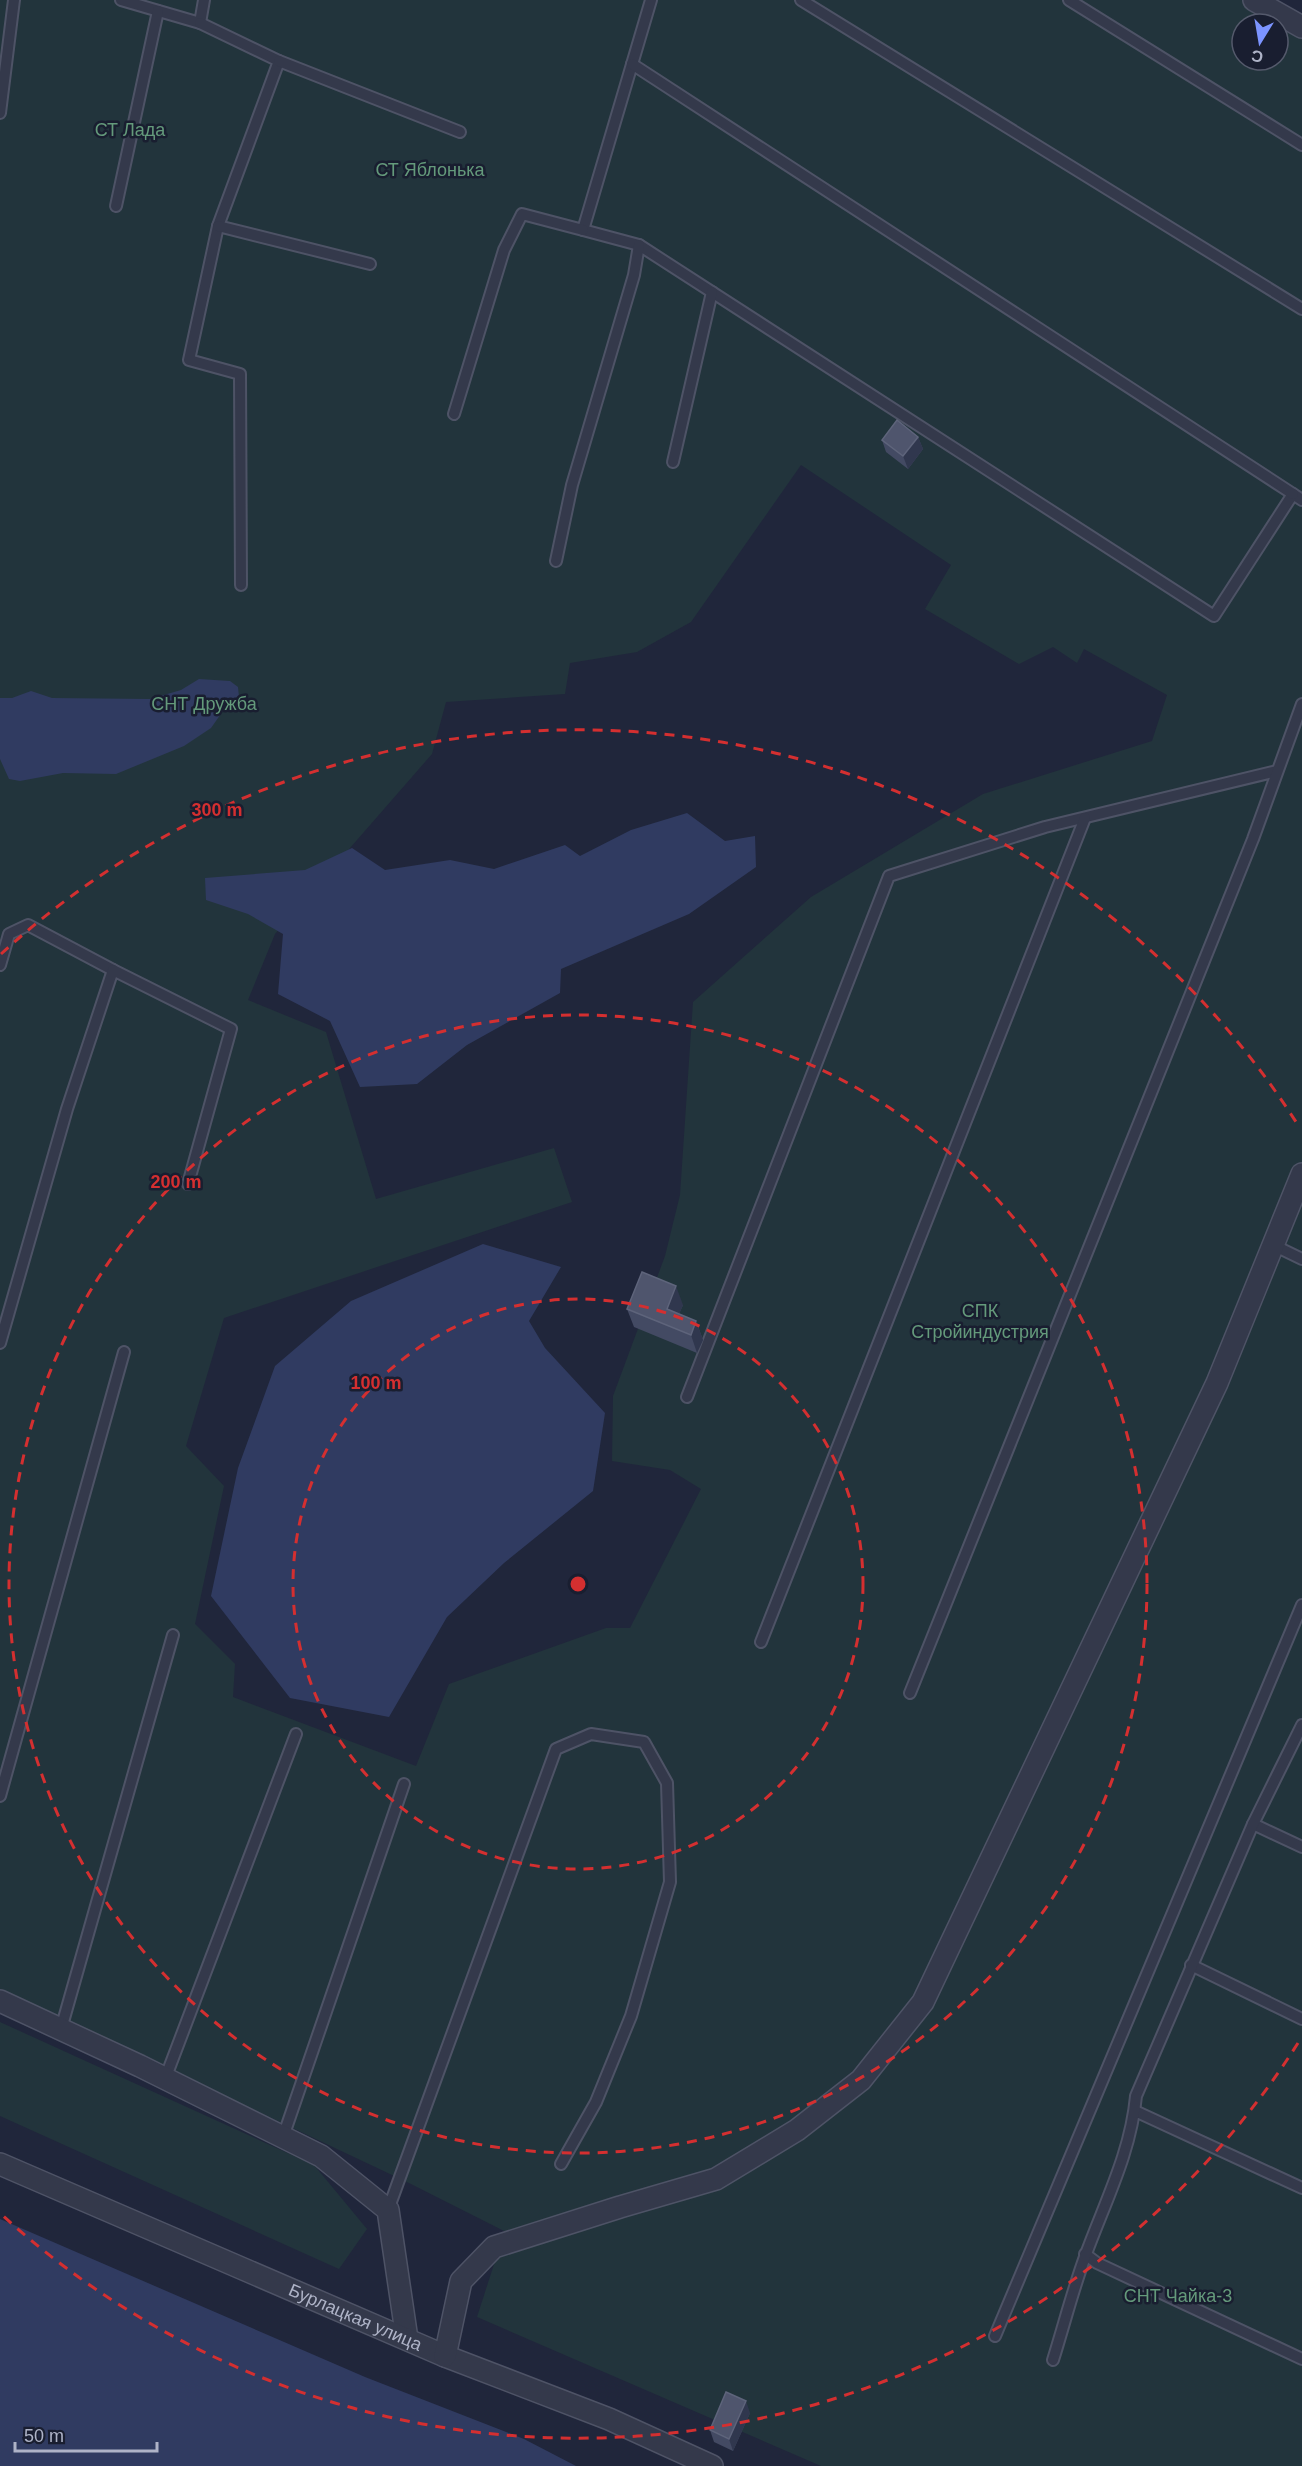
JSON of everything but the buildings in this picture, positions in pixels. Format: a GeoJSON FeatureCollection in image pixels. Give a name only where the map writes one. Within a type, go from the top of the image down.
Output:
{"type":"FeatureCollection","features":[{"type":"Feature","properties":{"kind":"street"},"geometry":{"type":"LineString","coordinates":[[1254,0],[1302,27]]}},
{"type":"Feature","properties":{"kind":"street"},"geometry":{"type":"LineString","coordinates":[[446,2356],[461,2281],[494,2247],[620,2206],[716,2180],[797,2130],[861,2080],[923,2002],[1217,1383],[1302,1174]]}},
{"type":"Feature","properties":{"kind":"street"},"geometry":{"type":"LineString","coordinates":[[0,2001],[321,2156],[388,2210],[407,2339]]}},
{"type":"Feature","properties":{"kind":"street","name":"Бурлацкая улица"},"geometry":{"type":"LineString","coordinates":[[0,2164],[446,2356],[609,2419],[712,2466]]}},
{"type":"Feature","properties":{"kind":"lane"},"geometry":{"type":"LineString","coordinates":[[0,112],[14,0]]}},
{"type":"Feature","properties":{"kind":"lane"},"geometry":{"type":"LineString","coordinates":[[121,0],[200,23],[279,61],[460,132]]}},
{"type":"Feature","properties":{"kind":"lane"},"geometry":{"type":"LineString","coordinates":[[200,23],[204,0]]}},
{"type":"Feature","properties":{"kind":"lane"},"geometry":{"type":"LineString","coordinates":[[583,230],[651,0]]}},
{"type":"Feature","properties":{"kind":"lane"},"geometry":{"type":"LineString","coordinates":[[801,0],[1302,309]]}},
{"type":"Feature","properties":{"kind":"lane"},"geometry":{"type":"LineString","coordinates":[[1070,0],[1302,145]]}},
{"type":"Feature","properties":{"kind":"lane"},"geometry":{"type":"LineString","coordinates":[[116,206],[158,11]]}},
{"type":"Feature","properties":{"kind":"lane"},"geometry":{"type":"LineString","coordinates":[[242,585],[240,374],[189,360],[218,226],[279,61]]}},
{"type":"Feature","properties":{"kind":"lane"},"geometry":{"type":"LineString","coordinates":[[454,414],[504,250],[522,213],[639,245],[1214,616],[1297,497],[632,64]]}},
{"type":"Feature","properties":{"kind":"lane"},"geometry":{"type":"LineString","coordinates":[[218,226],[370,264]]}},
{"type":"Feature","properties":{"kind":"lane"},"geometry":{"type":"LineString","coordinates":[[556,561],[573,485],[634,275],[639,245]]}},
{"type":"Feature","properties":{"kind":"lane"},"geometry":{"type":"LineString","coordinates":[[673,462],[712,292]]}},
{"type":"Feature","properties":{"kind":"lane"},"geometry":{"type":"LineString","coordinates":[[910,1693],[1253,839],[1302,704]]}},
{"type":"Feature","properties":{"kind":"lane"},"geometry":{"type":"LineString","coordinates":[[687,1397],[889,876],[1045,827],[1277,771]]}},
{"type":"Feature","properties":{"kind":"lane"},"geometry":{"type":"LineString","coordinates":[[761,1642],[1084,818]]}},
{"type":"Feature","properties":{"kind":"lane"},"geometry":{"type":"LineString","coordinates":[[0,965],[9,934],[28,925],[231,1029],[188,1184]]}},
{"type":"Feature","properties":{"kind":"lane"},"geometry":{"type":"LineString","coordinates":[[0,1342],[67,1109],[113,969]]}},
{"type":"Feature","properties":{"kind":"lane"},"geometry":{"type":"LineString","coordinates":[[1273,1245],[1302,1259]]}},
{"type":"Feature","properties":{"kind":"lane"},"geometry":{"type":"LineString","coordinates":[[0,1796],[124,1352]]}},
{"type":"Feature","properties":{"kind":"lane"},"geometry":{"type":"LineString","coordinates":[[995,2336],[1302,1605]]}},
{"type":"Feature","properties":{"kind":"lane"},"geometry":{"type":"LineString","coordinates":[[61,2029],[173,1635]]}},
{"type":"Feature","properties":{"kind":"lane"},"geometry":{"type":"LineString","coordinates":[[1053,2360],[1086,2254],[1115,2183],[1135,2111],[1136,2096],[1253,1824],[1302,1725]]}},
{"type":"Feature","properties":{"kind":"lane"},"geometry":{"type":"LineString","coordinates":[[165,2079],[296,1734]]}},
{"type":"Feature","properties":{"kind":"lane"},"geometry":{"type":"LineString","coordinates":[[388,2210],[556,1749],[591,1734],[644,1742],[667,1783],[670,1882],[631,2016],[596,2102],[561,2164]]}},
{"type":"Feature","properties":{"kind":"lane"},"geometry":{"type":"LineString","coordinates":[[283,2136],[404,1784]]}},
{"type":"Feature","properties":{"kind":"lane"},"geometry":{"type":"LineString","coordinates":[[1253,1824],[1302,1847]]}},
{"type":"Feature","properties":{"kind":"lane"},"geometry":{"type":"LineString","coordinates":[[1191,1965],[1302,2019]]}},
{"type":"Feature","properties":{"kind":"lane"},"geometry":{"type":"LineString","coordinates":[[1135,2111],[1302,2188]]}},
{"type":"Feature","properties":{"kind":"lane"},"geometry":{"type":"LineString","coordinates":[[1086,2254],[1097,2263],[1302,2359]]}},
{"type":"Feature","properties":{"kind":"green space"},"geometry":{"type":"Polygon","coordinates":[[[0,0],[1249,0],[1269,12],[1230,12],[1230,72],[1290,72],[1290,25],[1302,32],[1302,2466],[821,2466],[477,2317],[496,2258],[508,2233],[409,2183],[0,1990],[0,0]],[[801,465],[691,622],[637,652],[570,663],[565,694],[446,702],[432,754],[275,934],[248,1000],[326,1032],[376,1199],[554,1148],[572,1202],[224,1318],[186,1446],[224,1486],[195,1624],[235,1664],[233,1697],[416,1766],[449,1684],[606,1628],[630,1628],[701,1489],[670,1470],[612,1461],[613,1396],[665,1256],[680,1195],[693,1002],[811,897],[983,794],[1152,741],[1167,695],[1084,649],[1077,663],[1053,647],[1019,664],[925,609],[951,565],[801,465]]]}},
{"type":"Feature","properties":{"kind":"green space"},"geometry":{"type":"Polygon","coordinates":[[[0,2022],[314,2165],[367,2229],[339,2269],[0,2116],[0,2022]]]}},
{"type":"Feature","properties":{"kind":"water"},"geometry":{"type":"Polygon","coordinates":[[[199,679],[230,681],[238,687],[239,697],[230,701],[211,728],[184,746],[116,774],[63,773],[20,781],[9,779],[0,759],[0,698],[12,698],[31,691],[52,698],[150,699],[181,690],[199,679]]]}},
{"type":"Feature","properties":{"kind":"water"},"geometry":{"type":"Polygon","coordinates":[[[687,813],[725,841],[755,836],[756,867],[689,914],[561,969],[560,993],[467,1045],[417,1084],[360,1087],[330,1021],[278,994],[283,934],[248,914],[206,900],[205,878],[305,870],[352,848],[385,870],[450,860],[494,869],[565,845],[580,856],[631,830],[687,813]]]}},
{"type":"Feature","properties":{"kind":"water"},"geometry":{"type":"Polygon","coordinates":[[[483,1244],[561,1267],[529,1321],[545,1348],[605,1413],[593,1491],[504,1563],[447,1617],[389,1717],[290,1698],[211,1596],[238,1468],[275,1366],[351,1301],[483,1244]]]}},
{"type":"Feature","properties":{"kind":"water"},"geometry":{"type":"Polygon","coordinates":[[[0,2219],[365,2377],[524,2439],[576,2466],[0,2466],[0,2219]]]}},
{"type":"Feature","properties":{"kind":"park label","name":"СТ Лада"},"geometry":{"type":"Point","coordinates":[130,130]}},
{"type":"Feature","properties":{"kind":"park label","name":"СТ Яблонька"},"geometry":{"type":"Point","coordinates":[430,170]}},
{"type":"Feature","properties":{"kind":"park label","name":"СНТ Дружба"},"geometry":{"type":"Point","coordinates":[204,704]}},
{"type":"Feature","properties":{"kind":"park label","name":"СПК Стройиндустрия"},"geometry":{"type":"Point","coordinates":[980,1321]}},
{"type":"Feature","properties":{"kind":"park label","name":"СНТ Чайка-3"},"geometry":{"type":"Point","coordinates":[1178,2296]}}]}
